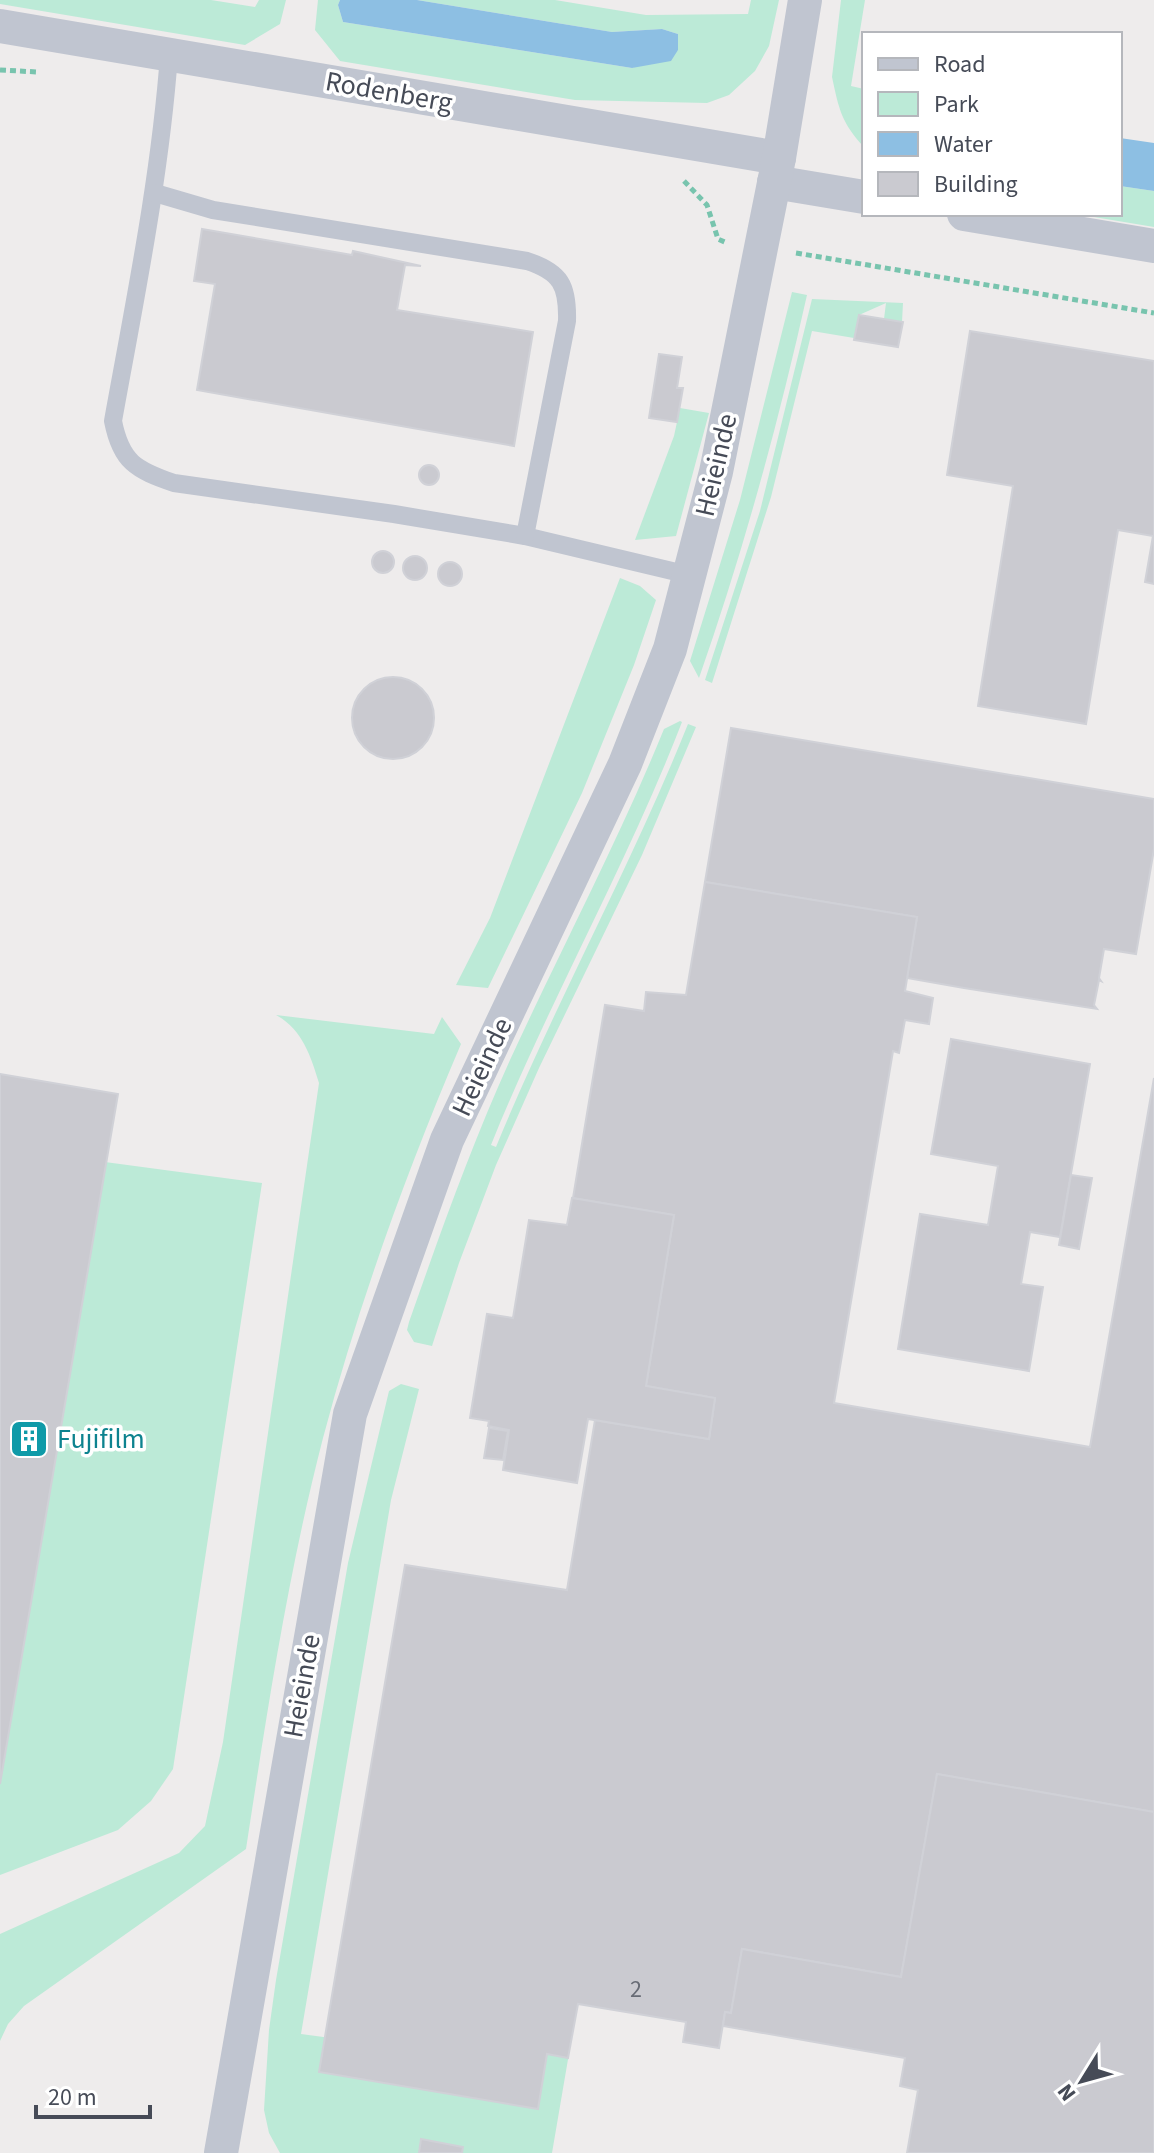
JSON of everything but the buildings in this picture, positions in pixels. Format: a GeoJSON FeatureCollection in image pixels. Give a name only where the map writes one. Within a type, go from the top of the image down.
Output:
{"type":"FeatureCollection","features":[{"type":"Feature","properties":{"kind":"street","name":"Heieinde"},"geometry":{"type":"LineString","coordinates":[[221,2153],[350,1414],[447,1140],[625,764],[670,649],[716,472],[776,170],[805,0]]}},
{"type":"Feature","properties":{"kind":"street","name":"Rodenberg"},"geometry":{"type":"LineString","coordinates":[[0,26],[776,170],[862,196]]}},
{"type":"Feature","properties":{"kind":"street"},"geometry":{"type":"LineString","coordinates":[[976,216],[1154,246]]}},
{"type":"Feature","properties":{"kind":"lane"},"geometry":{"type":"LineString","coordinates":[[169,55],[155,193],[113,421],[117,443],[127,459],[145,473],[174,483],[525,536],[689,575]]}},
{"type":"Feature","properties":{"kind":"lane"},"geometry":{"type":"LineString","coordinates":[[155,193],[213,210],[527,261],[547,267],[561,283],[568,301],[567,321],[525,536]]}},
{"type":"Feature","properties":{"kind":"path"},"geometry":{"type":"LineString","coordinates":[[0,70],[46,72]]}},
{"type":"Feature","properties":{"kind":"path"},"geometry":{"type":"LineString","coordinates":[[680,178],[707,205],[718,239],[727,243],[1154,313]]}},
{"type":"Feature","properties":{"kind":"green space"},"geometry":{"type":"Polygon","coordinates":[[[0,0],[211,0],[255,7],[259,0],[286,0],[280,24],[245,45],[0,4],[0,0]]]}},
{"type":"Feature","properties":{"kind":"green space"},"geometry":{"type":"Polygon","coordinates":[[[318,0],[340,0],[338,5],[343,22],[632,68],[678,50],[678,34],[662,29],[612,32],[417,0],[555,0],[646,15],[748,14],[751,0],[779,0],[769,46],[755,71],[729,95],[707,103],[575,100],[340,61],[315,30],[318,0]]]}},
{"type":"Feature","properties":{"kind":"green space"},"geometry":{"type":"Polygon","coordinates":[[[841,0],[865,0],[851,86],[862,89],[862,145],[842,115],[832,77],[841,0]]]}},
{"type":"Feature","properties":{"kind":"green space"},"geometry":{"type":"Polygon","coordinates":[[[1122,186],[1154,191],[1154,227],[1088,216],[1122,216],[1122,186]]]}},
{"type":"Feature","properties":{"kind":"green space"},"geometry":{"type":"Polygon","coordinates":[[[792,292],[807,295],[796,344],[745,536],[699,678],[690,661],[740,500],[792,292]]]}},
{"type":"Feature","properties":{"kind":"green space"},"geometry":{"type":"Polygon","coordinates":[[[812,299],[903,303],[902,322],[884,319],[886,303],[859,315],[854,338],[812,331],[771,497],[712,683],[705,680],[760,511],[812,299]]]}},
{"type":"Feature","properties":{"kind":"green space"},"geometry":{"type":"Polygon","coordinates":[[[680,408],[709,413],[676,536],[635,540],[674,436],[680,408]]]}},
{"type":"Feature","properties":{"kind":"green space"},"geometry":{"type":"Polygon","coordinates":[[[620,578],[640,586],[656,600],[634,665],[582,793],[488,988],[456,985],[490,918],[620,578]]]}},
{"type":"Feature","properties":{"kind":"green space"},"geometry":{"type":"Polygon","coordinates":[[[680,721],[637,829],[537,1039],[491,1145],[496,1147],[688,724],[696,727],[642,855],[539,1068],[496,1165],[432,1346],[414,1342],[407,1330],[409,1322],[456,1190],[496,1092],[628,813],[664,729],[680,721]]]}},
{"type":"Feature","properties":{"kind":"green space"},"geometry":{"type":"Polygon","coordinates":[[[276,1015],[434,1034],[442,1017],[461,1044],[385,1239],[323,1438],[289,1591],[246,1849],[24,2006],[8,2024],[0,2041],[0,1934],[179,1853],[205,1826],[223,1742],[319,1083],[309,1053],[299,1036],[276,1015]]]}},
{"type":"Feature","properties":{"kind":"green space"},"geometry":{"type":"Polygon","coordinates":[[[105,1162],[262,1183],[173,1769],[151,1801],[118,1830],[0,1875],[0,1779],[105,1162]]]}},
{"type":"Feature","properties":{"kind":"green space"},"geometry":{"type":"Polygon","coordinates":[[[401,1384],[419,1389],[391,1500],[301,2034],[435,2052],[579,1995],[552,2153],[280,2153],[269,2133],[264,2110],[276,1980],[348,1563],[389,1391],[401,1384]]]}},
{"type":"Feature","properties":{"kind":"water"},"geometry":{"type":"Polygon","coordinates":[[[340,0],[417,0],[612,32],[662,29],[678,34],[678,50],[671,61],[632,68],[343,22],[338,5],[340,0]]]}},
{"type":"Feature","properties":{"kind":"water"},"geometry":{"type":"Polygon","coordinates":[[[1122,138],[1154,143],[1154,191],[1122,186],[1122,138]]]}},
{"type":"Feature","properties":{"kind":"place","name":"Fujifilm"},"geometry":{"type":"Point","coordinates":[29,1439]}}]}
